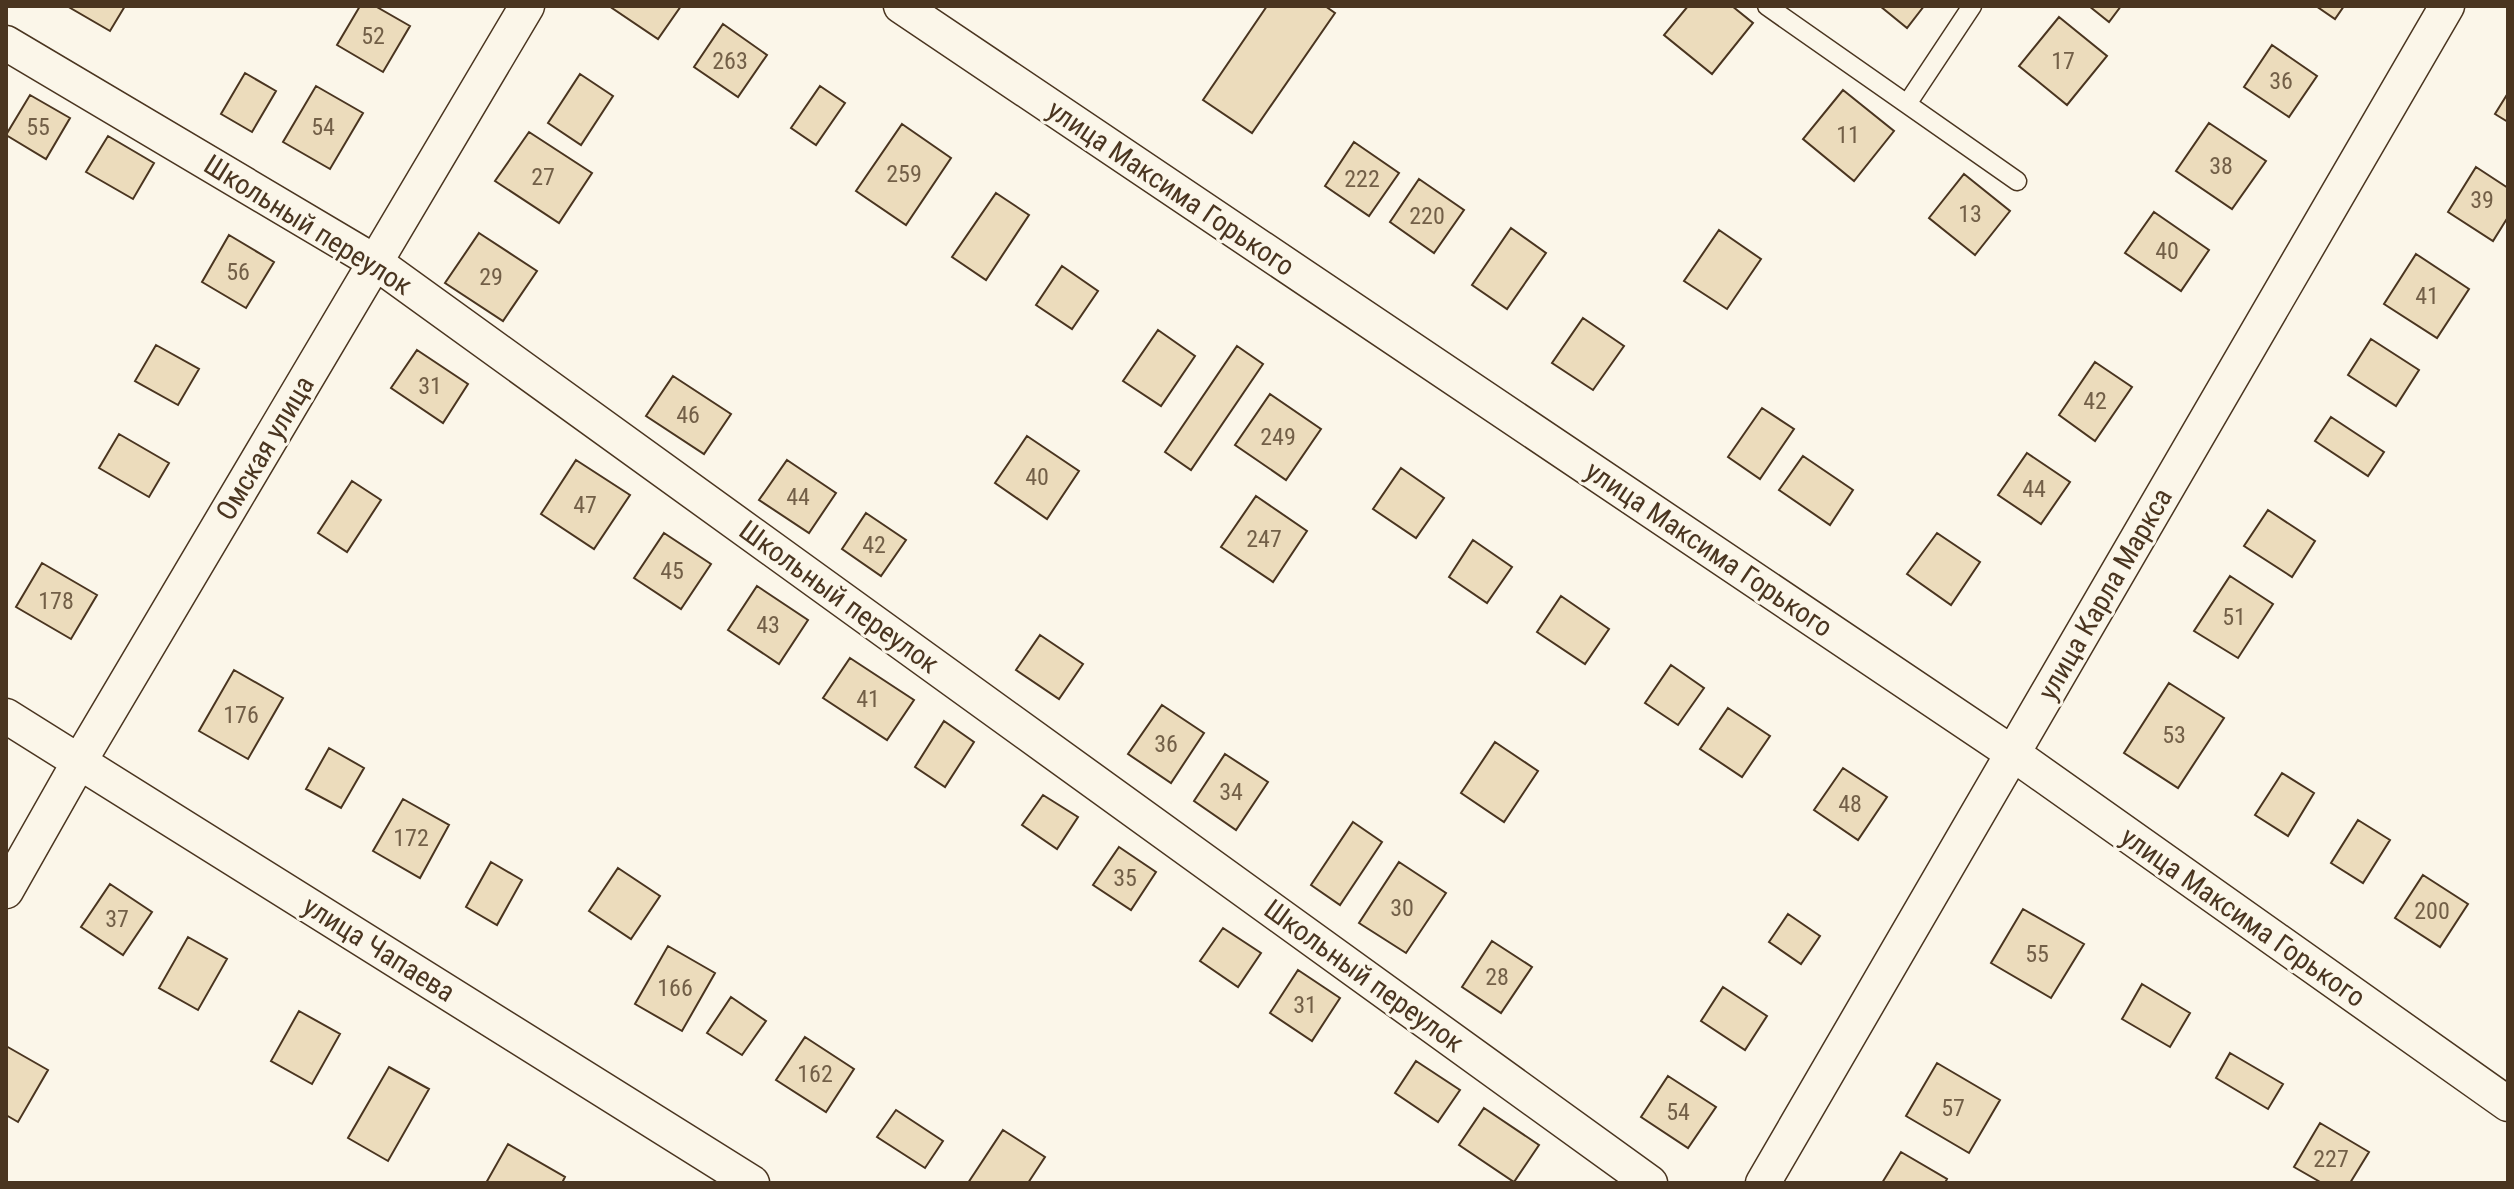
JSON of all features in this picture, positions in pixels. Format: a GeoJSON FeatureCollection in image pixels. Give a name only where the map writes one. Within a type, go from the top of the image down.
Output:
{"type":"FeatureCollection","features":[{"type":"Feature","properties":{"kind":"street","name":"Омская улица"},"geometry":{"type":"LineString","coordinates":[[6,891],[79,762],[527,6]]}},
{"type":"Feature","properties":{"kind":"street","name":"улица Максима Горького"},"geometry":{"type":"LineString","coordinates":[[901,6],[2012,753],[2508,1104]]}},
{"type":"Feature","properties":{"kind":"street","name":"улица Карла Маркса"},"geometry":{"type":"LineString","coordinates":[[1763,1183],[2447,6]]}},
{"type":"Feature","properties":{"kind":"street","name":"Школьный переулок"},"geometry":{"type":"LineString","coordinates":[[6,43],[375,262],[1650,1183]]}},
{"type":"Feature","properties":{"kind":"street","name":"улица Чапаева"},"geometry":{"type":"LineString","coordinates":[[6,716],[752,1183]]}},
{"type":"Feature","properties":{"kind":"lane"},"geometry":{"type":"LineString","coordinates":[[1767,6],[2017,181]]}},
{"type":"Feature","properties":{"kind":"lane"},"geometry":{"type":"LineString","coordinates":[[1907,104],[1972,6]]}},
{"type":"Feature","properties":{"kind":"building"},"geometry":{"type":"Polygon","coordinates":[[[67,6],[125,6],[110,31],[67,6]]]}},
{"type":"Feature","properties":{"kind":"building"},"geometry":{"type":"Polygon","coordinates":[[[360,6],[375,6],[410,26],[383,72],[337,45],[360,6]]]}},
{"type":"Feature","properties":{"kind":"building"},"geometry":{"type":"Polygon","coordinates":[[[609,6],[681,6],[658,39],[609,6]]]}},
{"type":"Feature","properties":{"kind":"building"},"geometry":{"type":"Polygon","coordinates":[[[1267,6],[1325,6],[1335,13],[1252,133],[1203,100],[1267,6]]]}},
{"type":"Feature","properties":{"kind":"building"},"geometry":{"type":"Polygon","coordinates":[[[1688,6],[1732,6],[1753,23],[1712,74],[1664,35],[1688,6]]]}},
{"type":"Feature","properties":{"kind":"building"},"geometry":{"type":"Polygon","coordinates":[[[1880,6],[1924,6],[1907,28],[1880,6]]]}},
{"type":"Feature","properties":{"kind":"building"},"geometry":{"type":"Polygon","coordinates":[[[2089,6],[2121,6],[2109,22],[2089,6]]]}},
{"type":"Feature","properties":{"kind":"building"},"geometry":{"type":"Polygon","coordinates":[[[2316,6],[2344,6],[2335,19],[2316,6]]]}},
{"type":"Feature","properties":{"kind":"building"},"geometry":{"type":"Polygon","coordinates":[[[2059,17],[2107,56],[2067,105],[2019,66],[2059,17]]]}},
{"type":"Feature","properties":{"kind":"building"},"geometry":{"type":"Polygon","coordinates":[[[723,24],[767,55],[738,97],[694,67],[723,24]]]}},
{"type":"Feature","properties":{"kind":"building"},"geometry":{"type":"Polygon","coordinates":[[[2272,45],[2317,76],[2289,117],[2244,87],[2272,45]]]}},
{"type":"Feature","properties":{"kind":"building"},"geometry":{"type":"Polygon","coordinates":[[[245,73],[276,91],[252,132],[221,114],[245,73]]]}},
{"type":"Feature","properties":{"kind":"building"},"geometry":{"type":"Polygon","coordinates":[[[580,74],[613,96],[581,145],[548,123],[580,74]]]}},
{"type":"Feature","properties":{"kind":"building"},"geometry":{"type":"Polygon","coordinates":[[[316,86],[363,113],[330,169],[283,142],[316,86]]]}},
{"type":"Feature","properties":{"kind":"building"},"geometry":{"type":"Polygon","coordinates":[[[820,86],[845,103],[816,145],[791,128],[820,86]]]}},
{"type":"Feature","properties":{"kind":"building"},"geometry":{"type":"Polygon","coordinates":[[[1843,90],[1894,131],[1854,181],[1803,139],[1843,90]]]}},
{"type":"Feature","properties":{"kind":"building"},"geometry":{"type":"Polygon","coordinates":[[[2508,93],[2508,122],[2495,114],[2508,93]]]}},
{"type":"Feature","properties":{"kind":"building"},"geometry":{"type":"Polygon","coordinates":[[[30,95],[70,118],[46,159],[6,135],[30,95]]]}},
{"type":"Feature","properties":{"kind":"building"},"geometry":{"type":"Polygon","coordinates":[[[2209,123],[2266,161],[2232,209],[2176,171],[2209,123]]]}},
{"type":"Feature","properties":{"kind":"building"},"geometry":{"type":"Polygon","coordinates":[[[902,124],[951,158],[906,225],[856,191],[902,124]]]}},
{"type":"Feature","properties":{"kind":"building"},"geometry":{"type":"Polygon","coordinates":[[[529,132],[592,173],[559,223],[495,181],[529,132]]]}},
{"type":"Feature","properties":{"kind":"building"},"geometry":{"type":"Polygon","coordinates":[[[108,136],[154,163],[133,199],[86,172],[108,136]]]}},
{"type":"Feature","properties":{"kind":"building"},"geometry":{"type":"Polygon","coordinates":[[[1354,142],[1399,173],[1369,216],[1325,186],[1354,142]]]}},
{"type":"Feature","properties":{"kind":"building"},"geometry":{"type":"Polygon","coordinates":[[[2476,167],[2508,188],[2508,217],[2493,241],[2448,212],[2476,167]]]}},
{"type":"Feature","properties":{"kind":"building"},"geometry":{"type":"Polygon","coordinates":[[[1964,174],[2010,211],[1975,255],[1929,218],[1964,174]]]}},
{"type":"Feature","properties":{"kind":"building"},"geometry":{"type":"Polygon","coordinates":[[[1419,179],[1464,210],[1434,253],[1390,222],[1419,179]]]}},
{"type":"Feature","properties":{"kind":"building"},"geometry":{"type":"Polygon","coordinates":[[[996,193],[1029,215],[986,280],[952,257],[996,193]]]}},
{"type":"Feature","properties":{"kind":"building"},"geometry":{"type":"Polygon","coordinates":[[[2154,212],[2209,250],[2181,291],[2125,253],[2154,212]]]}},
{"type":"Feature","properties":{"kind":"building"},"geometry":{"type":"Polygon","coordinates":[[[1511,228],[1546,253],[1507,309],[1472,285],[1511,228]]]}},
{"type":"Feature","properties":{"kind":"building"},"geometry":{"type":"Polygon","coordinates":[[[1719,230],[1761,259],[1727,309],[1684,281],[1719,230]]]}},
{"type":"Feature","properties":{"kind":"building"},"geometry":{"type":"Polygon","coordinates":[[[479,233],[537,271],[503,321],[445,283],[479,233]]]}},
{"type":"Feature","properties":{"kind":"building"},"geometry":{"type":"Polygon","coordinates":[[[229,235],[274,262],[246,308],[202,282],[229,235]]]}},
{"type":"Feature","properties":{"kind":"building"},"geometry":{"type":"Polygon","coordinates":[[[2416,254],[2469,289],[2437,338],[2384,304],[2416,254]]]}},
{"type":"Feature","properties":{"kind":"building"},"geometry":{"type":"Polygon","coordinates":[[[1062,266],[1098,291],[1072,329],[1036,305],[1062,266]]]}},
{"type":"Feature","properties":{"kind":"building"},"geometry":{"type":"Polygon","coordinates":[[[1583,318],[1624,346],[1593,390],[1552,363],[1583,318]]]}},
{"type":"Feature","properties":{"kind":"building"},"geometry":{"type":"Polygon","coordinates":[[[1158,330],[1195,356],[1161,406],[1123,381],[1158,330]]]}},
{"type":"Feature","properties":{"kind":"building"},"geometry":{"type":"Polygon","coordinates":[[[2371,339],[2419,370],[2396,406],[2348,375],[2371,339]]]}},
{"type":"Feature","properties":{"kind":"building"},"geometry":{"type":"Polygon","coordinates":[[[156,345],[199,369],[178,405],[135,381],[156,345]]]}},
{"type":"Feature","properties":{"kind":"building"},"geometry":{"type":"Polygon","coordinates":[[[1237,346],[1263,364],[1191,470],[1165,452],[1237,346]]]}},
{"type":"Feature","properties":{"kind":"building"},"geometry":{"type":"Polygon","coordinates":[[[417,350],[468,384],[443,423],[391,388],[417,350]]]}},
{"type":"Feature","properties":{"kind":"building"},"geometry":{"type":"Polygon","coordinates":[[[2095,362],[2132,387],[2095,441],[2059,415],[2095,362]]]}},
{"type":"Feature","properties":{"kind":"building"},"geometry":{"type":"Polygon","coordinates":[[[673,376],[731,414],[704,454],[646,416],[673,376]]]}},
{"type":"Feature","properties":{"kind":"building"},"geometry":{"type":"Polygon","coordinates":[[[1270,394],[1321,429],[1286,480],[1235,445],[1270,394]]]}},
{"type":"Feature","properties":{"kind":"building"},"geometry":{"type":"Polygon","coordinates":[[[1762,408],[1794,429],[1760,479],[1728,457],[1762,408]]]}},
{"type":"Feature","properties":{"kind":"building"},"geometry":{"type":"Polygon","coordinates":[[[2331,417],[2384,452],[2368,476],[2315,441],[2331,417]]]}},
{"type":"Feature","properties":{"kind":"building"},"geometry":{"type":"Polygon","coordinates":[[[119,434],[169,463],[149,497],[99,468],[119,434]]]}},
{"type":"Feature","properties":{"kind":"building"},"geometry":{"type":"Polygon","coordinates":[[[1027,436],[1079,471],[1047,519],[995,483],[1027,436]]]}},
{"type":"Feature","properties":{"kind":"building"},"geometry":{"type":"Polygon","coordinates":[[[2027,453],[2070,482],[2041,524],[1998,495],[2027,453]]]}},
{"type":"Feature","properties":{"kind":"building"},"geometry":{"type":"Polygon","coordinates":[[[1803,456],[1853,490],[1830,525],[1779,490],[1803,456]]]}},
{"type":"Feature","properties":{"kind":"building"},"geometry":{"type":"Polygon","coordinates":[[[576,460],[630,495],[594,549],[541,514],[576,460]]]}},
{"type":"Feature","properties":{"kind":"building"},"geometry":{"type":"Polygon","coordinates":[[[787,460],[836,493],[809,533],[759,500],[787,460]]]}},
{"type":"Feature","properties":{"kind":"building"},"geometry":{"type":"Polygon","coordinates":[[[1401,468],[1444,498],[1416,538],[1373,509],[1401,468]]]}},
{"type":"Feature","properties":{"kind":"building"},"geometry":{"type":"Polygon","coordinates":[[[352,481],[381,500],[347,552],[318,533],[352,481]]]}},
{"type":"Feature","properties":{"kind":"building"},"geometry":{"type":"Polygon","coordinates":[[[1256,496],[1307,531],[1273,582],[1221,547],[1256,496]]]}},
{"type":"Feature","properties":{"kind":"building"},"geometry":{"type":"Polygon","coordinates":[[[2268,510],[2315,541],[2292,577],[2244,546],[2268,510]]]}},
{"type":"Feature","properties":{"kind":"building"},"geometry":{"type":"Polygon","coordinates":[[[866,513],[906,540],[881,576],[842,549],[866,513]]]}},
{"type":"Feature","properties":{"kind":"building"},"geometry":{"type":"Polygon","coordinates":[[[664,533],[711,564],[681,609],[634,578],[664,533]]]}},
{"type":"Feature","properties":{"kind":"building"},"geometry":{"type":"Polygon","coordinates":[[[1937,533],[1980,562],[1951,605],[1907,574],[1937,533]]]}},
{"type":"Feature","properties":{"kind":"building"},"geometry":{"type":"Polygon","coordinates":[[[1473,540],[1512,567],[1487,603],[1449,577],[1473,540]]]}},
{"type":"Feature","properties":{"kind":"building"},"geometry":{"type":"Polygon","coordinates":[[[42,563],[97,595],[71,639],[16,607],[42,563]]]}},
{"type":"Feature","properties":{"kind":"building"},"geometry":{"type":"Polygon","coordinates":[[[2230,576],[2273,604],[2238,658],[2194,631],[2230,576]]]}},
{"type":"Feature","properties":{"kind":"building"},"geometry":{"type":"Polygon","coordinates":[[[757,586],[808,620],[779,664],[728,630],[757,586]]]}},
{"type":"Feature","properties":{"kind":"building"},"geometry":{"type":"Polygon","coordinates":[[[1561,596],[1609,629],[1585,664],[1537,632],[1561,596]]]}},
{"type":"Feature","properties":{"kind":"building"},"geometry":{"type":"Polygon","coordinates":[[[1040,635],[1083,664],[1059,699],[1016,670],[1040,635]]]}},
{"type":"Feature","properties":{"kind":"building"},"geometry":{"type":"Polygon","coordinates":[[[850,658],[914,700],[887,740],[823,698],[850,658]]]}},
{"type":"Feature","properties":{"kind":"building"},"geometry":{"type":"Polygon","coordinates":[[[1671,665],[1704,688],[1678,725],[1645,703],[1671,665]]]}},
{"type":"Feature","properties":{"kind":"building"},"geometry":{"type":"Polygon","coordinates":[[[234,670],[283,698],[248,759],[199,731],[234,670]]]}},
{"type":"Feature","properties":{"kind":"building"},"geometry":{"type":"Polygon","coordinates":[[[2169,683],[2224,718],[2178,788],[2124,753],[2169,683]]]}},
{"type":"Feature","properties":{"kind":"building"},"geometry":{"type":"Polygon","coordinates":[[[1162,705],[1204,733],[1171,783],[1128,754],[1162,705]]]}},
{"type":"Feature","properties":{"kind":"building"},"geometry":{"type":"Polygon","coordinates":[[[1728,708],[1770,736],[1742,777],[1700,749],[1728,708]]]}},
{"type":"Feature","properties":{"kind":"building"},"geometry":{"type":"Polygon","coordinates":[[[944,721],[974,742],[945,787],[915,767],[944,721]]]}},
{"type":"Feature","properties":{"kind":"building"},"geometry":{"type":"Polygon","coordinates":[[[1495,742],[1538,771],[1504,822],[1461,793],[1495,742]]]}},
{"type":"Feature","properties":{"kind":"building"},"geometry":{"type":"Polygon","coordinates":[[[329,748],[364,768],[341,808],[306,789],[329,748]]]}},
{"type":"Feature","properties":{"kind":"building"},"geometry":{"type":"Polygon","coordinates":[[[1225,754],[1268,782],[1236,830],[1194,801],[1225,754]]]}},
{"type":"Feature","properties":{"kind":"building"},"geometry":{"type":"Polygon","coordinates":[[[1843,768],[1887,797],[1858,840],[1814,810],[1843,768]]]}},
{"type":"Feature","properties":{"kind":"building"},"geometry":{"type":"Polygon","coordinates":[[[2282,773],[2314,793],[2288,836],[2255,815],[2282,773]]]}},
{"type":"Feature","properties":{"kind":"building"},"geometry":{"type":"Polygon","coordinates":[[[1043,795],[1078,817],[1057,849],[1022,825],[1043,795]]]}},
{"type":"Feature","properties":{"kind":"building"},"geometry":{"type":"Polygon","coordinates":[[[403,799],[449,825],[420,878],[373,851],[403,799]]]}},
{"type":"Feature","properties":{"kind":"building"},"geometry":{"type":"Polygon","coordinates":[[[2358,820],[2390,840],[2363,883],[2331,863],[2358,820]]]}},
{"type":"Feature","properties":{"kind":"building"},"geometry":{"type":"Polygon","coordinates":[[[1353,822],[1382,842],[1340,905],[1311,885],[1353,822]]]}},
{"type":"Feature","properties":{"kind":"building"},"geometry":{"type":"Polygon","coordinates":[[[1119,847],[1156,872],[1131,910],[1093,885],[1119,847]]]}},
{"type":"Feature","properties":{"kind":"building"},"geometry":{"type":"Polygon","coordinates":[[[491,862],[522,880],[497,925],[466,907],[491,862]]]}},
{"type":"Feature","properties":{"kind":"building"},"geometry":{"type":"Polygon","coordinates":[[[1399,862],[1446,893],[1406,953],[1359,923],[1399,862]]]}},
{"type":"Feature","properties":{"kind":"building"},"geometry":{"type":"Polygon","coordinates":[[[618,868],[660,896],[631,939],[589,911],[618,868]]]}},
{"type":"Feature","properties":{"kind":"building"},"geometry":{"type":"Polygon","coordinates":[[[2423,875],[2468,904],[2440,947],[2395,918],[2423,875]]]}},
{"type":"Feature","properties":{"kind":"building"},"geometry":{"type":"Polygon","coordinates":[[[110,884],[152,912],[123,955],[81,927],[110,884]]]}},
{"type":"Feature","properties":{"kind":"building"},"geometry":{"type":"Polygon","coordinates":[[[2023,909],[2084,944],[2051,998],[1991,963],[2023,909]]]}},
{"type":"Feature","properties":{"kind":"building"},"geometry":{"type":"Polygon","coordinates":[[[1788,914],[1820,936],[1801,964],[1769,942],[1788,914]]]}},
{"type":"Feature","properties":{"kind":"building"},"geometry":{"type":"Polygon","coordinates":[[[1223,928],[1261,953],[1238,987],[1200,961],[1223,928]]]}},
{"type":"Feature","properties":{"kind":"building"},"geometry":{"type":"Polygon","coordinates":[[[188,937],[227,959],[198,1010],[159,988],[188,937]]]}},
{"type":"Feature","properties":{"kind":"building"},"geometry":{"type":"Polygon","coordinates":[[[1492,941],[1532,967],[1501,1013],[1462,987],[1492,941]]]}},
{"type":"Feature","properties":{"kind":"building"},"geometry":{"type":"Polygon","coordinates":[[[668,946],[715,973],[682,1031],[635,1004],[668,946]]]}},
{"type":"Feature","properties":{"kind":"building"},"geometry":{"type":"Polygon","coordinates":[[[1298,970],[1340,998],[1312,1041],[1270,1013],[1298,970]]]}},
{"type":"Feature","properties":{"kind":"building"},"geometry":{"type":"Polygon","coordinates":[[[2142,984],[2190,1013],[2170,1047],[2122,1019],[2142,984]]]}},
{"type":"Feature","properties":{"kind":"building"},"geometry":{"type":"Polygon","coordinates":[[[1723,987],[1767,1016],[1745,1050],[1701,1021],[1723,987]]]}},
{"type":"Feature","properties":{"kind":"building"},"geometry":{"type":"Polygon","coordinates":[[[731,997],[766,1021],[742,1055],[707,1033],[731,997]]]}},
{"type":"Feature","properties":{"kind":"building"},"geometry":{"type":"Polygon","coordinates":[[[299,1011],[340,1034],[312,1084],[271,1061],[299,1011]]]}},
{"type":"Feature","properties":{"kind":"building"},"geometry":{"type":"Polygon","coordinates":[[[805,1037],[854,1069],[826,1112],[776,1080],[805,1037]]]}},
{"type":"Feature","properties":{"kind":"building"},"geometry":{"type":"Polygon","coordinates":[[[6,1046],[48,1070],[18,1122],[6,1115],[6,1046]]]}},
{"type":"Feature","properties":{"kind":"building"},"geometry":{"type":"Polygon","coordinates":[[[2230,1053],[2283,1084],[2268,1109],[2216,1078],[2230,1053]]]}},
{"type":"Feature","properties":{"kind":"building"},"geometry":{"type":"Polygon","coordinates":[[[1416,1061],[1460,1090],[1438,1122],[1395,1093],[1416,1061]]]}},
{"type":"Feature","properties":{"kind":"building"},"geometry":{"type":"Polygon","coordinates":[[[1937,1063],[2000,1100],[1969,1153],[1906,1116],[1937,1063]]]}},
{"type":"Feature","properties":{"kind":"building"},"geometry":{"type":"Polygon","coordinates":[[[389,1067],[429,1089],[388,1161],[348,1138],[389,1067]]]}},
{"type":"Feature","properties":{"kind":"building"},"geometry":{"type":"Polygon","coordinates":[[[1668,1076],[1716,1107],[1688,1148],[1641,1117],[1668,1076]]]}},
{"type":"Feature","properties":{"kind":"building"},"geometry":{"type":"Polygon","coordinates":[[[1484,1108],[1539,1145],[1514,1182],[1459,1145],[1484,1108]]]}},
{"type":"Feature","properties":{"kind":"building"},"geometry":{"type":"Polygon","coordinates":[[[896,1110],[943,1141],[925,1168],[877,1137],[896,1110]]]}},
{"type":"Feature","properties":{"kind":"building"},"geometry":{"type":"Polygon","coordinates":[[[2320,1123],[2369,1152],[2350,1183],[2322,1183],[2294,1167],[2320,1123]]]}},
{"type":"Feature","properties":{"kind":"building"},"geometry":{"type":"Polygon","coordinates":[[[1003,1130],[1045,1157],[1028,1183],[968,1183],[1003,1130]]]}},
{"type":"Feature","properties":{"kind":"building"},"geometry":{"type":"Polygon","coordinates":[[[508,1144],[565,1177],[562,1183],[486,1183],[508,1144]]]}},
{"type":"Feature","properties":{"kind":"building"},"geometry":{"type":"Polygon","coordinates":[[[1901,1152],[1947,1179],[1945,1183],[1882,1183],[1901,1152]]]}}]}
